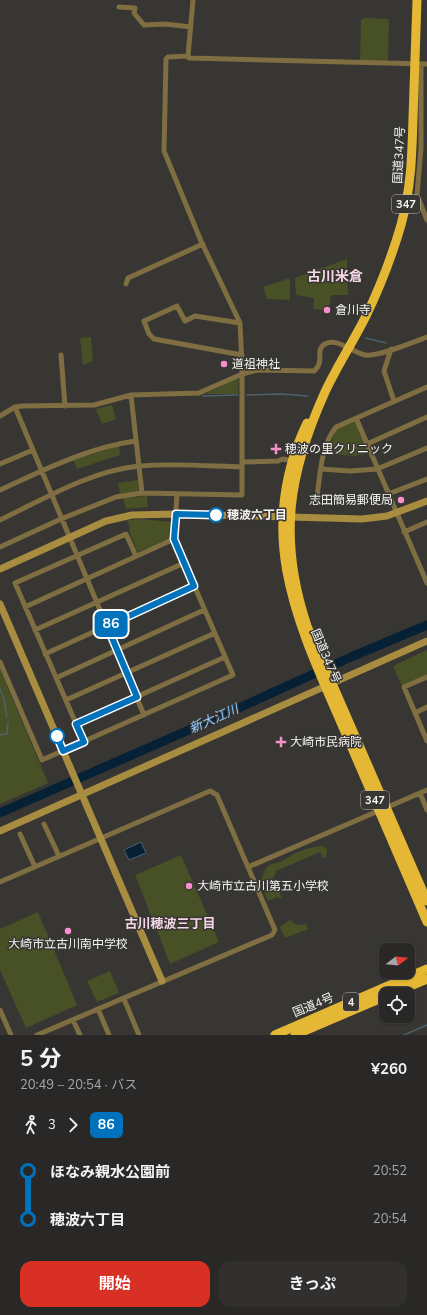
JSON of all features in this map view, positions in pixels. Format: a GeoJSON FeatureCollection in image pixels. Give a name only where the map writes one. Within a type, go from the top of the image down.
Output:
{"type":"FeatureCollection","features":[{"type":"Feature","properties":{"kind":"highway","name":"国道347号"},"geometry":{"type":"LineString","coordinates":[[417,0],[418,64],[410,184],[401,224],[384,273],[366,316],[326,391],[313,410],[301,436],[288,482],[286,517],[286,574],[298,621],[318,659],[383,810],[427,922]]}},
{"type":"Feature","properties":{"kind":"highway","name":"国道347号"},"geometry":{"type":"LineString","coordinates":[[286,517],[302,452],[326,391]]}},
{"type":"Feature","properties":{"kind":"highway","name":"国道347号"},"geometry":{"type":"LineString","coordinates":[[383,810],[427,901]]}},
{"type":"Feature","properties":{"kind":"highway","name":"国道4号"},"geometry":{"type":"LineString","coordinates":[[275,1035],[427,969]]}},
{"type":"Feature","properties":{"kind":"highway"},"geometry":{"type":"LineString","coordinates":[[408,987],[427,979]]}},
{"type":"Feature","properties":{"kind":"highway","name":"国道4号"},"geometry":{"type":"LineString","coordinates":[[295,1035],[379,999]]}},
{"type":"Feature","properties":{"kind":"street"},"geometry":{"type":"LineString","coordinates":[[188,56],[193,0]]}},
{"type":"Feature","properties":{"kind":"street"},"geometry":{"type":"LineString","coordinates":[[120,7],[135,8],[134,13],[144,25],[165,24],[191,27]]}},
{"type":"Feature","properties":{"kind":"street"},"geometry":{"type":"LineString","coordinates":[[0,548],[102,501],[142,493],[242,495],[242,355],[240,323],[203,244],[164,151],[166,59],[168,57],[188,56],[189,58],[265,61],[427,64]]}},
{"type":"Feature","properties":{"kind":"street"},"geometry":{"type":"LineString","coordinates":[[418,64],[421,148],[417,195],[427,220]]}},
{"type":"Feature","properties":{"kind":"street"},"geometry":{"type":"LineString","coordinates":[[126,284],[128,278],[203,244]]}},
{"type":"Feature","properties":{"kind":"street"},"geometry":{"type":"LineString","coordinates":[[240,323],[195,316],[185,321],[177,306],[144,321],[149,334],[154,339],[242,355]]}},
{"type":"Feature","properties":{"kind":"street"},"geometry":{"type":"LineString","coordinates":[[0,416],[22,406],[94,405],[131,395],[199,393],[242,374],[258,370],[314,371],[321,361],[319,354],[321,347],[326,344],[331,343],[349,348],[365,355],[373,355],[427,337]]}},
{"type":"Feature","properties":{"kind":"street"},"geometry":{"type":"LineString","coordinates":[[391,349],[384,371],[394,401]]}},
{"type":"Feature","properties":{"kind":"street"},"geometry":{"type":"LineString","coordinates":[[61,355],[65,406]]}},
{"type":"Feature","properties":{"kind":"street"},"geometry":{"type":"LineString","coordinates":[[427,387],[336,427],[332,431],[321,468],[317,497],[359,499],[388,495],[427,479]]}},
{"type":"Feature","properties":{"kind":"street"},"geometry":{"type":"LineString","coordinates":[[131,395],[142,493]]}},
{"type":"Feature","properties":{"kind":"street"},"geometry":{"type":"LineString","coordinates":[[15,408],[144,715]]}},
{"type":"Feature","properties":{"kind":"street"},"geometry":{"type":"LineString","coordinates":[[366,444],[427,417]]}},
{"type":"Feature","properties":{"kind":"street"},"geometry":{"type":"LineString","coordinates":[[356,418],[427,583]]}},
{"type":"Feature","properties":{"kind":"street"},"geometry":{"type":"LineString","coordinates":[[0,490],[104,447],[135,441]]}},
{"type":"Feature","properties":{"kind":"street"},"geometry":{"type":"LineString","coordinates":[[321,468],[350,471],[377,469],[427,448]]}},
{"type":"Feature","properties":{"kind":"street"},"geometry":{"type":"LineString","coordinates":[[0,464],[32,450]]}},
{"type":"Feature","properties":{"kind":"street"},"geometry":{"type":"LineString","coordinates":[[0,520],[97,475],[139,466],[242,464],[278,461],[282,459],[293,461]]}},
{"type":"Feature","properties":{"kind":"street"},"geometry":{"type":"LineString","coordinates":[[0,662],[42,760],[233,675],[174,539],[177,494]]}},
{"type":"Feature","properties":{"kind":"street"},"geometry":{"type":"LineString","coordinates":[[0,569],[70,538],[119,518],[132,515],[176,514],[362,519],[396,513],[427,501]]}},
{"type":"Feature","properties":{"kind":"street"},"geometry":{"type":"LineString","coordinates":[[404,532],[427,522]]}},
{"type":"Feature","properties":{"kind":"street"},"geometry":{"type":"LineString","coordinates":[[84,742],[14,583],[126,534],[136,556]]}},
{"type":"Feature","properties":{"kind":"street"},"geometry":{"type":"LineString","coordinates":[[25,607],[174,539]]}},
{"type":"Feature","properties":{"kind":"street"},"geometry":{"type":"LineString","coordinates":[[35,630],[184,563]]}},
{"type":"Feature","properties":{"kind":"street"},"geometry":{"type":"LineString","coordinates":[[45,654],[194,586]]}},
{"type":"Feature","properties":{"kind":"street"},"geometry":{"type":"LineString","coordinates":[[0,604],[162,981]]}},
{"type":"Feature","properties":{"kind":"street"},"geometry":{"type":"LineString","coordinates":[[56,678],[204,610]]}},
{"type":"Feature","properties":{"kind":"street"},"geometry":{"type":"LineString","coordinates":[[66,700],[215,633]]}},
{"type":"Feature","properties":{"kind":"street"},"geometry":{"type":"LineString","coordinates":[[0,831],[327,681],[427,641]]}},
{"type":"Feature","properties":{"kind":"street"},"geometry":{"type":"LineString","coordinates":[[76,724],[225,657]]}},
{"type":"Feature","properties":{"kind":"street"},"geometry":{"type":"LineString","coordinates":[[426,737],[404,687],[427,677]]}},
{"type":"Feature","properties":{"kind":"street"},"geometry":{"type":"LineString","coordinates":[[415,713],[427,707]]}},
{"type":"Feature","properties":{"kind":"street"},"geometry":{"type":"LineString","coordinates":[[248,867],[427,790]]}},
{"type":"Feature","properties":{"kind":"street"},"geometry":{"type":"LineString","coordinates":[[0,882],[210,791],[217,795],[274,933],[124,999],[37,1035]]}},
{"type":"Feature","properties":{"kind":"street"},"geometry":{"type":"LineString","coordinates":[[420,793],[427,810]]}},
{"type":"Feature","properties":{"kind":"street"},"geometry":{"type":"LineString","coordinates":[[44,824],[59,856]]}},
{"type":"Feature","properties":{"kind":"street"},"geometry":{"type":"LineString","coordinates":[[20,834],[35,867]]}},
{"type":"Feature","properties":{"kind":"street"},"geometry":{"type":"LineString","coordinates":[[124,999],[139,1035]]}},
{"type":"Feature","properties":{"kind":"street"},"geometry":{"type":"LineString","coordinates":[[0,1010],[11,1035]]}},
{"type":"Feature","properties":{"kind":"street"},"geometry":{"type":"LineString","coordinates":[[98,1010],[109,1035]]}},
{"type":"Feature","properties":{"kind":"street"},"geometry":{"type":"LineString","coordinates":[[73,1020],[80,1035]]}},
{"type":"Feature","properties":{"kind":"green space"},"geometry":{"type":"Polygon","coordinates":[[[364,18],[389,19],[388,61],[360,60],[361,20],[364,18]]]}},
{"type":"Feature","properties":{"kind":"green space"},"geometry":{"type":"Polygon","coordinates":[[[347,259],[348,295],[331,295],[329,311],[313,309],[314,298],[296,295],[295,278],[347,259]]]}},
{"type":"Feature","properties":{"kind":"green space"},"geometry":{"type":"Polygon","coordinates":[[[290,278],[290,300],[267,299],[263,287],[290,278]]]}},
{"type":"Feature","properties":{"kind":"green space"},"geometry":{"type":"Polygon","coordinates":[[[91,337],[93,361],[83,365],[80,338],[91,337]]]}},
{"type":"Feature","properties":{"kind":"green space"},"geometry":{"type":"Polygon","coordinates":[[[236,379],[239,380],[238,394],[205,394],[236,379]]]}},
{"type":"Feature","properties":{"kind":"green space"},"geometry":{"type":"Polygon","coordinates":[[[112,405],[116,419],[102,424],[96,409],[112,405]]]}},
{"type":"Feature","properties":{"kind":"green space"},"geometry":{"type":"Polygon","coordinates":[[[351,421],[356,422],[369,453],[355,456],[327,454],[336,429],[351,421]]]}},
{"type":"Feature","properties":{"kind":"green space"},"geometry":{"type":"Polygon","coordinates":[[[119,446],[120,455],[77,469],[73,460],[119,446]]]}},
{"type":"Feature","properties":{"kind":"green space"},"geometry":{"type":"Polygon","coordinates":[[[138,480],[139,489],[137,492],[120,494],[118,483],[138,480]]]}},
{"type":"Feature","properties":{"kind":"green space"},"geometry":{"type":"Polygon","coordinates":[[[147,496],[148,507],[126,509],[123,498],[147,496]]]}},
{"type":"Feature","properties":{"kind":"green space"},"geometry":{"type":"Polygon","coordinates":[[[141,519],[171,522],[171,538],[138,552],[129,531],[130,528],[127,520],[141,519]]]}},
{"type":"Feature","properties":{"kind":"green space"},"geometry":{"type":"Polygon","coordinates":[[[427,650],[427,675],[402,686],[393,666],[427,650]]]}},
{"type":"Feature","properties":{"kind":"green space"},"geometry":{"type":"Polygon","coordinates":[[[0,669],[48,783],[0,804],[0,669]]]}},
{"type":"Feature","properties":{"kind":"green space"},"geometry":{"type":"Polygon","coordinates":[[[322,846],[327,849],[326,858],[322,857],[320,852],[276,871],[273,879],[282,898],[277,897],[268,901],[260,881],[267,867],[270,864],[280,862],[301,851],[322,846]]]}},
{"type":"Feature","properties":{"kind":"green space"},"geometry":{"type":"Polygon","coordinates":[[[181,855],[219,942],[170,964],[135,875],[181,855]]]}},
{"type":"Feature","properties":{"kind":"green space"},"geometry":{"type":"Polygon","coordinates":[[[38,912],[77,1005],[26,1028],[0,970],[0,929],[38,912]]]}},
{"type":"Feature","properties":{"kind":"green space"},"geometry":{"type":"Polygon","coordinates":[[[290,920],[297,925],[306,924],[308,929],[285,938],[280,927],[290,920]]]}},
{"type":"Feature","properties":{"kind":"green space"},"geometry":{"type":"Polygon","coordinates":[[[110,971],[119,993],[97,1002],[87,981],[110,971]]]}},
{"type":"Feature","properties":{"kind":"water"},"geometry":{"type":"Polygon","coordinates":[[[141,842],[146,853],[129,860],[124,850],[141,842]]]}},
{"type":"Feature","properties":{"kind":"waterway"},"geometry":{"type":"LineString","coordinates":[[366,338],[386,343]]}},
{"type":"Feature","properties":{"kind":"waterway"},"geometry":{"type":"LineString","coordinates":[[247,395],[281,394],[308,396]]}},
{"type":"Feature","properties":{"kind":"waterway"},"geometry":{"type":"LineString","coordinates":[[203,396],[238,395]]}},
{"type":"Feature","properties":{"kind":"waterway","name":"新大江川"},"geometry":{"type":"LineString","coordinates":[[0,813],[351,657],[427,625]]}},
{"type":"Feature","properties":{"kind":"waterway"},"geometry":{"type":"LineString","coordinates":[[0,689],[4,699],[7,718]]}},
{"type":"Feature","properties":{"kind":"waterway"},"geometry":{"type":"LineString","coordinates":[[0,735],[7,734],[8,723]]}},
{"type":"Feature","properties":{"kind":"waterway"},"geometry":{"type":"LineString","coordinates":[[404,1035],[427,1025]]}},
{"type":"Feature","properties":{"kind":"bus line","name":"86"},"geometry":{"type":"LineString","coordinates":[[57,736],[63,751],[84,742],[76,724],[137,697],[107,626],[194,586],[174,539],[176,514],[216,515]]}},
{"type":"Feature","properties":{"kind":"place","name":"倉川寺"},"geometry":{"type":"Point","coordinates":[327,310]}},
{"type":"Feature","properties":{"kind":"place","name":"道祖神社"},"geometry":{"type":"Point","coordinates":[224,364]}},
{"type":"Feature","properties":{"kind":"place","name":"穂波の里クリニック"},"geometry":{"type":"Point","coordinates":[276,449]}},
{"type":"Feature","properties":{"kind":"place","name":"志田簡易郵便局"},"geometry":{"type":"Point","coordinates":[401,500]}},
{"type":"Feature","properties":{"kind":"place","name":"穂波六丁目"},"geometry":{"type":"Point","coordinates":[216,515]}},
{"type":"Feature","properties":{"kind":"place","name":"大崎市民病院"},"geometry":{"type":"Point","coordinates":[281,742]}},
{"type":"Feature","properties":{"kind":"place","name":"大崎市立古川第五小学校"},"geometry":{"type":"Point","coordinates":[189,886]}},
{"type":"Feature","properties":{"kind":"place","name":"大崎市立古川南中学校"},"geometry":{"type":"Point","coordinates":[68,931]}},
{"type":"Feature","properties":{"kind":"district","name":"古川米倉"},"geometry":{"type":"Point","coordinates":[335,276]}},
{"type":"Feature","properties":{"kind":"district","name":"古川穂波三丁目"},"geometry":{"type":"Point","coordinates":[170,924]}}]}
